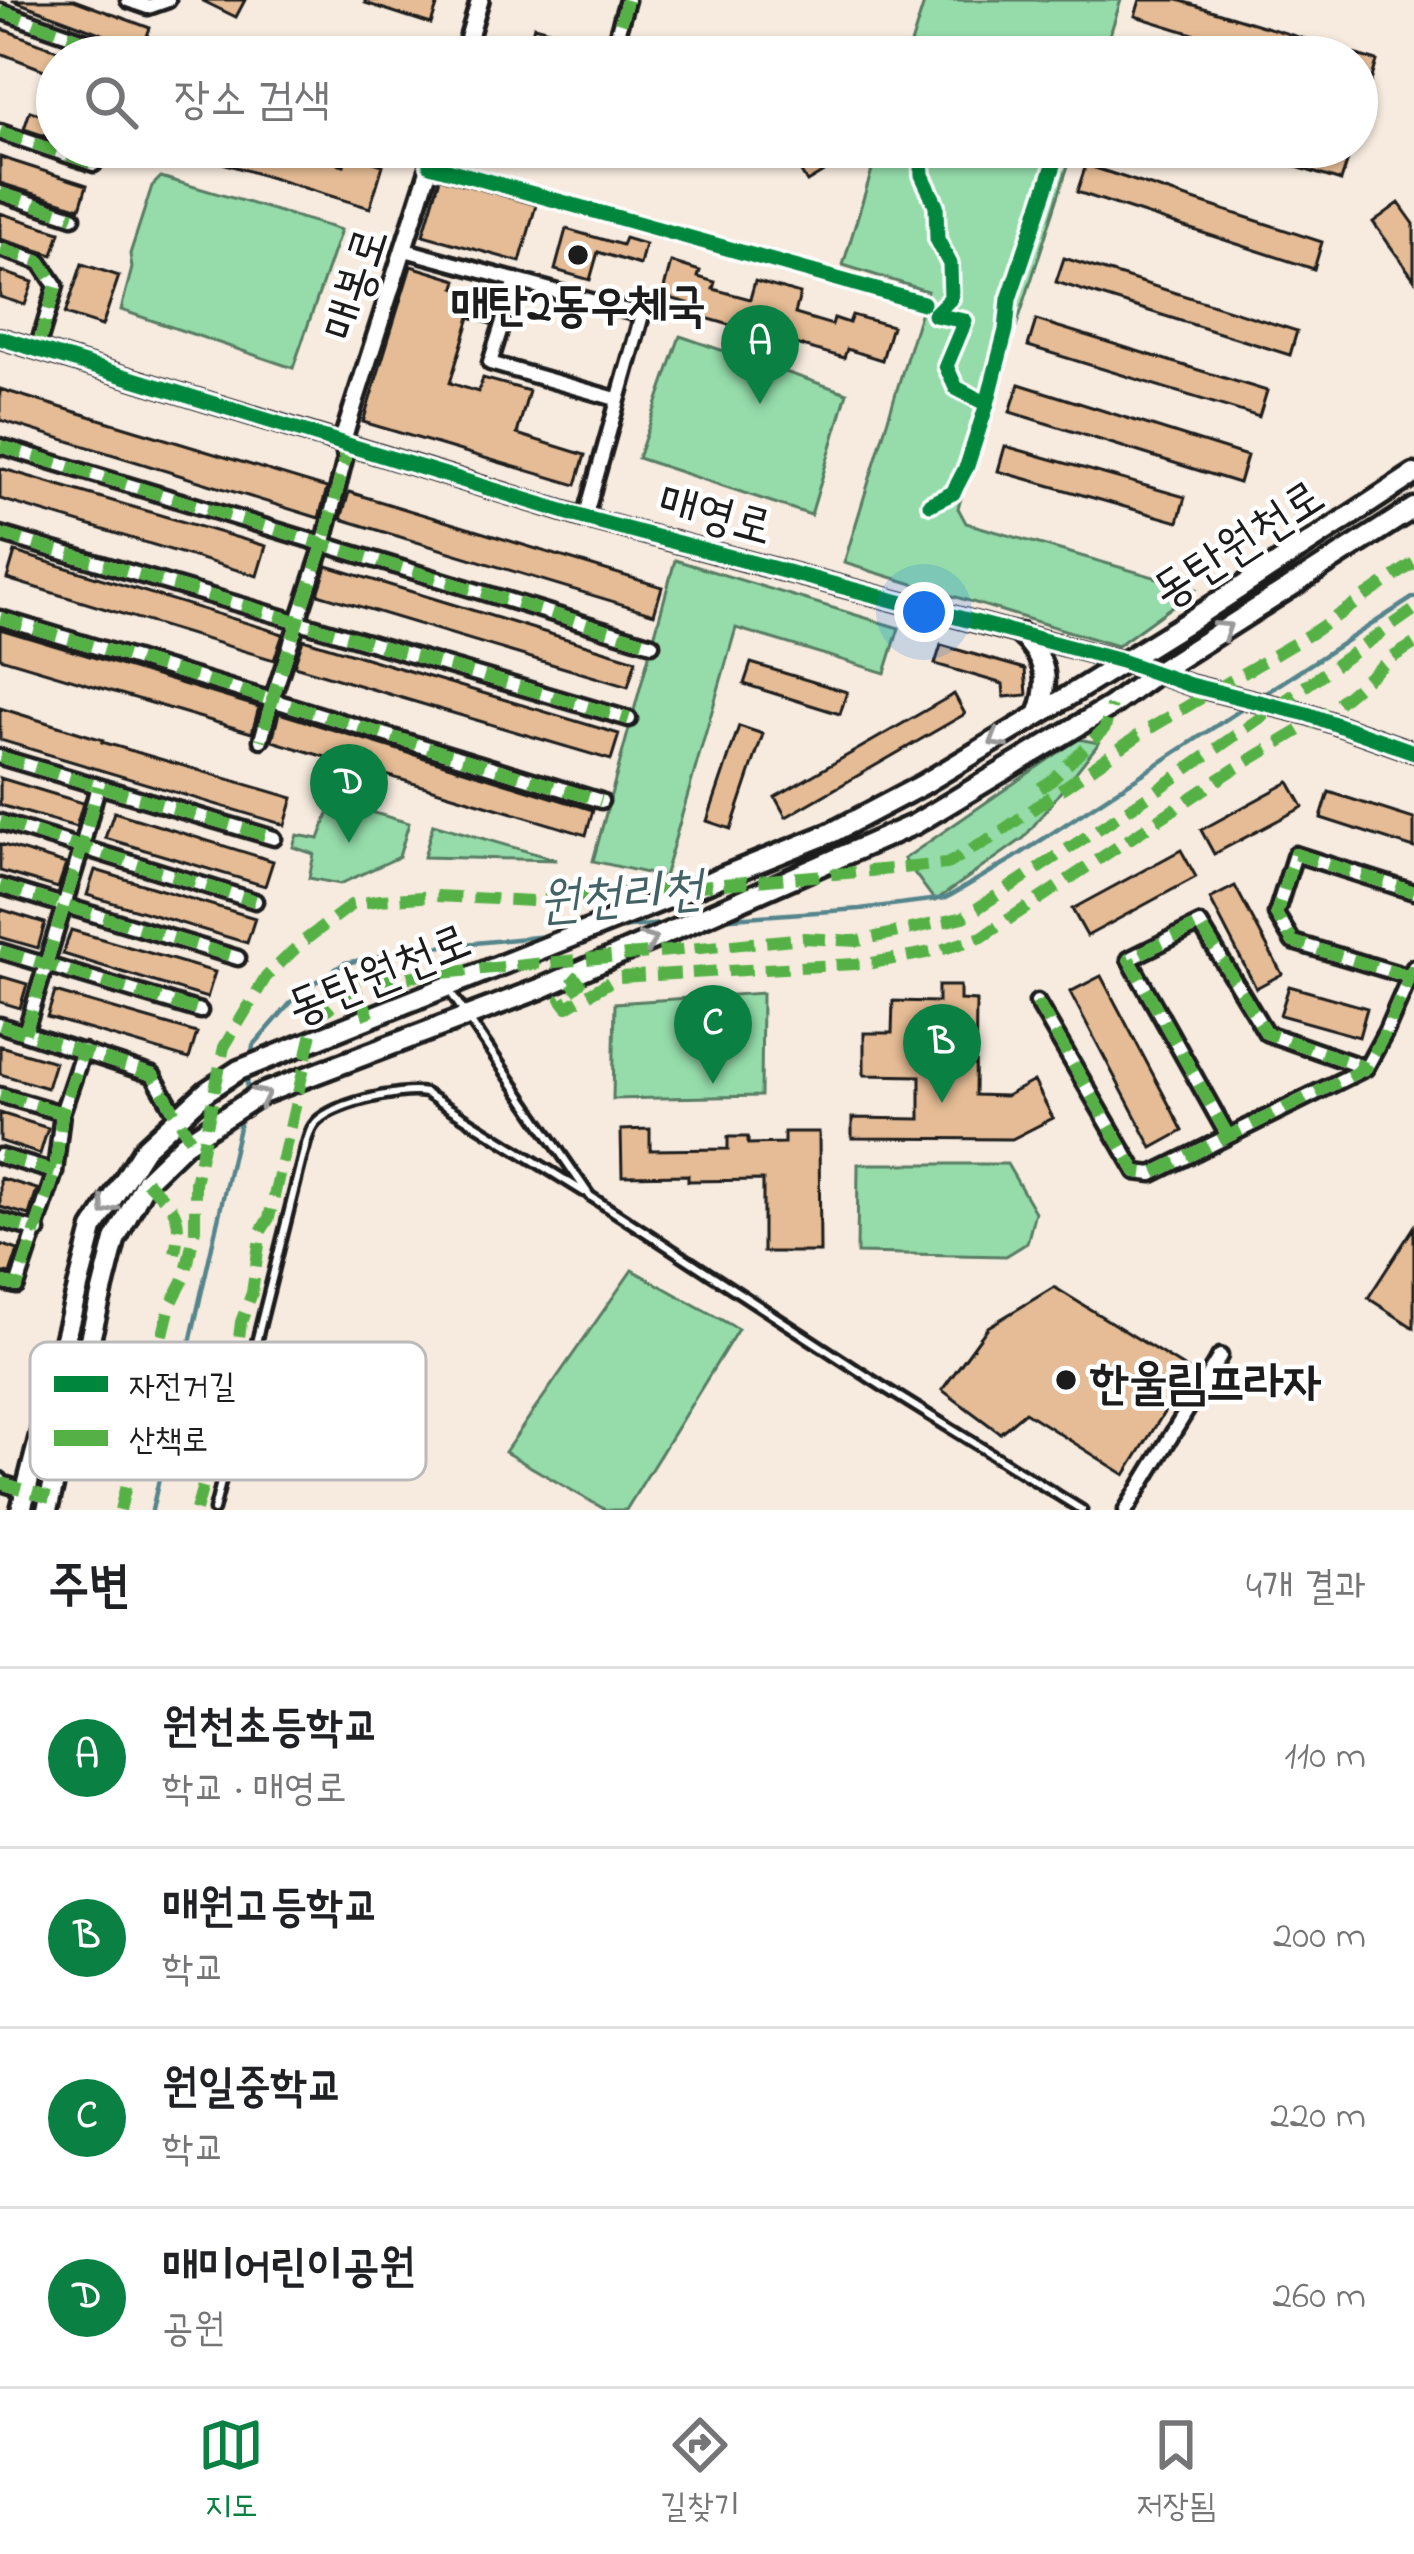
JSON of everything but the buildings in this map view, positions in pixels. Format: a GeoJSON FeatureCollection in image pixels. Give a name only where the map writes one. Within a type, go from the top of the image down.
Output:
{"type":"FeatureCollection","features":[{"type":"Feature","properties":{"kind":"main road","name":"동탄원천로"},"geometry":{"type":"LineString","coordinates":[[64,1342],[93,1229],[144,1149],[207,1091],[239,1070],[871,813],[1039,715],[1414,474]]}},
{"type":"Feature","properties":{"kind":"main road","name":"동탄원천로"},"geometry":{"type":"LineString","coordinates":[[90,1342],[115,1240],[146,1181],[195,1135],[259,1095],[542,988],[915,824],[1111,706],[1414,508]]}},
{"type":"Feature","properties":{"kind":"main road"},"geometry":{"type":"LineString","coordinates":[[1020,634],[1044,666],[1046,688],[1039,715]]}},
{"type":"Feature","properties":{"kind":"street"},"geometry":{"type":"LineString","coordinates":[[128,0],[148,7],[168,0]]}},
{"type":"Feature","properties":{"kind":"street"},"geometry":{"type":"LineString","coordinates":[[469,36],[480,0]]}},
{"type":"Feature","properties":{"kind":"street"},"geometry":{"type":"LineString","coordinates":[[617,36],[627,0]]}},
{"type":"Feature","properties":{"kind":"street"},"geometry":{"type":"LineString","coordinates":[[0,11],[72,36]]}},
{"type":"Feature","properties":{"kind":"street"},"geometry":{"type":"LineString","coordinates":[[0,132],[36,144]]}},
{"type":"Feature","properties":{"kind":"street","name":"매봉로"},"geometry":{"type":"LineString","coordinates":[[342,442],[429,168]]}},
{"type":"Feature","properties":{"kind":"street"},"geometry":{"type":"LineString","coordinates":[[0,193],[73,217]]}},
{"type":"Feature","properties":{"kind":"street"},"geometry":{"type":"LineString","coordinates":[[0,249],[40,262],[56,286],[37,350]]}},
{"type":"Feature","properties":{"kind":"street","name":"매영로"},"geometry":{"type":"LineString","coordinates":[[404,250],[642,315],[584,518]]}},
{"type":"Feature","properties":{"kind":"street"},"geometry":{"type":"LineString","coordinates":[[516,280],[490,363],[616,399]]}},
{"type":"Feature","properties":{"kind":"street","name":"매영로"},"geometry":{"type":"LineString","coordinates":[[0,338],[584,518],[1121,661],[1190,685],[1307,714],[1414,752]]}},
{"type":"Feature","properties":{"kind":"street"},"geometry":{"type":"LineString","coordinates":[[261,740],[324,542],[345,459],[342,442]]}},
{"type":"Feature","properties":{"kind":"street"},"geometry":{"type":"LineString","coordinates":[[0,446],[652,644]]}},
{"type":"Feature","properties":{"kind":"street"},"geometry":{"type":"LineString","coordinates":[[0,533],[629,719]]}},
{"type":"Feature","properties":{"kind":"street"},"geometry":{"type":"LineString","coordinates":[[0,618],[601,801]]}},
{"type":"Feature","properties":{"kind":"street"},"geometry":{"type":"LineString","coordinates":[[0,757],[274,838]]}},
{"type":"Feature","properties":{"kind":"street"},"geometry":{"type":"LineString","coordinates":[[26,1033],[98,786]]}},
{"type":"Feature","properties":{"kind":"street"},"geometry":{"type":"LineString","coordinates":[[0,822],[255,902]]}},
{"type":"Feature","properties":{"kind":"street"},"geometry":{"type":"LineString","coordinates":[[1036,1003],[1136,1172],[1152,1174],[1366,1068],[1387,1031],[1412,972],[1294,942],[1276,914],[1295,854],[1414,892]]}},
{"type":"Feature","properties":{"kind":"street"},"geometry":{"type":"LineString","coordinates":[[0,886],[238,958]]}},
{"type":"Feature","properties":{"kind":"street"},"geometry":{"type":"LineString","coordinates":[[1228,1136],[1129,959],[1200,924],[1266,1033],[1366,1068]]}},
{"type":"Feature","properties":{"kind":"street"},"geometry":{"type":"LineString","coordinates":[[0,951],[200,1011]]}},
{"type":"Feature","properties":{"kind":"street"},"geometry":{"type":"LineString","coordinates":[[0,1025],[153,1075],[195,1135]]}},
{"type":"Feature","properties":{"kind":"street"},"geometry":{"type":"LineString","coordinates":[[0,1282],[17,1286],[38,1231],[55,1172],[62,1113],[83,1051]]}},
{"type":"Feature","properties":{"kind":"street"},"geometry":{"type":"LineString","coordinates":[[0,1095],[62,1113]]}},
{"type":"Feature","properties":{"kind":"street"},"geometry":{"type":"LineString","coordinates":[[0,1156],[55,1172]]}},
{"type":"Feature","properties":{"kind":"street"},"geometry":{"type":"LineString","coordinates":[[0,1220],[38,1231]]}},
{"type":"Feature","properties":{"kind":"street"},"geometry":{"type":"LineString","coordinates":[[1126,1510],[1220,1356]]}},
{"type":"Feature","properties":{"kind":"street","name":"동탄원천로"},"geometry":{"type":"LineString","coordinates":[[0,1480],[23,1500],[49,1504]]}},
{"type":"Feature","properties":{"kind":"lane"},"geometry":{"type":"LineString","coordinates":[[454,984],[469,1016],[590,1196]]}},
{"type":"Feature","properties":{"kind":"lane"},"geometry":{"type":"LineString","coordinates":[[256,1342],[313,1126],[330,1112],[406,1092],[425,1094],[1082,1510]]}},
{"type":"Feature","properties":{"kind":"lane"},"geometry":{"type":"LineString","coordinates":[[214,1510],[222,1480]]}},
{"type":"Feature","properties":{"kind":"green space"},"geometry":{"type":"Polygon","coordinates":[[[925,0],[1121,0],[1110,36],[914,36],[925,0]]]}},
{"type":"Feature","properties":{"kind":"green space"},"geometry":{"type":"Polygon","coordinates":[[[873,168],[1067,168],[958,508],[966,523],[1196,589],[1117,646],[844,563],[927,291],[843,265],[873,168]]]}},
{"type":"Feature","properties":{"kind":"green space"},"geometry":{"type":"Polygon","coordinates":[[[161,177],[341,230],[293,368],[121,310],[132,268],[130,254],[152,186],[161,177]]]}},
{"type":"Feature","properties":{"kind":"green space"},"geometry":{"type":"Polygon","coordinates":[[[680,336],[847,393],[811,515],[638,458],[680,336]]]}},
{"type":"Feature","properties":{"kind":"green space"},"geometry":{"type":"Polygon","coordinates":[[[675,560],[899,628],[885,673],[736,628],[664,877],[593,861],[675,560]]]}},
{"type":"Feature","properties":{"kind":"green space"},"geometry":{"type":"Polygon","coordinates":[[[1078,739],[1099,743],[1024,838],[935,901],[904,859],[1078,739]]]}},
{"type":"Feature","properties":{"kind":"green space"},"geometry":{"type":"Polygon","coordinates":[[[333,801],[409,823],[399,857],[340,884],[309,878],[314,854],[293,847],[297,835],[319,839],[333,801]]]}},
{"type":"Feature","properties":{"kind":"green space"},"geometry":{"type":"Polygon","coordinates":[[[433,824],[557,860],[424,857],[433,824]]]}},
{"type":"Feature","properties":{"kind":"green space"},"geometry":{"type":"Polygon","coordinates":[[[762,993],[761,1096],[613,1099],[615,1003],[762,993]]]}},
{"type":"Feature","properties":{"kind":"green space"},"geometry":{"type":"Polygon","coordinates":[[[858,1164],[1007,1164],[1035,1212],[1027,1243],[1006,1256],[857,1253],[858,1164]]]}},
{"type":"Feature","properties":{"kind":"green space"},"geometry":{"type":"Polygon","coordinates":[[[632,1270],[738,1329],[626,1510],[606,1510],[505,1452],[632,1270]]]}},
{"type":"Feature","properties":{"kind":"waterway","name":"원천리천"},"geometry":{"type":"LineString","coordinates":[[1258,698],[1414,597]]}},
{"type":"Feature","properties":{"kind":"waterway","name":"원천리천"},"geometry":{"type":"LineString","coordinates":[[718,919],[946,898],[1248,705]]}},
{"type":"Feature","properties":{"kind":"waterway","name":"원천리천"},"geometry":{"type":"LineString","coordinates":[[610,929],[671,923]]}},
{"type":"Feature","properties":{"kind":"waterway","name":"원천리천"},"geometry":{"type":"LineString","coordinates":[[251,1061],[253,1046],[300,992],[345,963],[424,948],[557,935]]}},
{"type":"Feature","properties":{"kind":"waterway","name":"원천리천"},"geometry":{"type":"LineString","coordinates":[[245,1097],[249,1072]]}},
{"type":"Feature","properties":{"kind":"waterway","name":"원천리천"},"geometry":{"type":"LineString","coordinates":[[190,1342],[242,1114]]}},
{"type":"Feature","properties":{"kind":"waterway","name":"원천리천"},"geometry":{"type":"LineString","coordinates":[[152,1510],[159,1480]]}},
{"type":"Feature","properties":{"kind":"marked path"},"geometry":{"type":"LineString","coordinates":[[616,36],[627,0]]}},
{"type":"Feature","properties":{"kind":"marked path"},"geometry":{"type":"LineString","coordinates":[[0,11],[72,36]]}},
{"type":"Feature","properties":{"kind":"marked path"},"geometry":{"type":"LineString","coordinates":[[0,132],[36,144]]}},
{"type":"Feature","properties":{"kind":"marked path"},"geometry":{"type":"LineString","coordinates":[[0,193],[73,217]]}},
{"type":"Feature","properties":{"kind":"marked path"},"geometry":{"type":"LineString","coordinates":[[0,249],[40,262],[56,286],[37,349]]}},
{"type":"Feature","properties":{"kind":"marked path"},"geometry":{"type":"LineString","coordinates":[[342,442],[345,459],[324,542],[272,700],[601,801]]}},
{"type":"Feature","properties":{"kind":"marked path"},"geometry":{"type":"LineString","coordinates":[[0,446],[652,644]]}},
{"type":"Feature","properties":{"kind":"marked path"},"geometry":{"type":"LineString","coordinates":[[0,534],[629,719]]}},
{"type":"Feature","properties":{"kind":"marked path"},"geometry":{"type":"LineString","coordinates":[[161,1342],[170,1306],[185,1277],[195,1229],[195,1183],[224,1047],[266,977],[351,905],[435,896],[533,901],[947,864],[1142,733],[1315,631],[1414,563]]}},
{"type":"Feature","properties":{"kind":"marked path"},"geometry":{"type":"LineString","coordinates":[[238,1342],[261,1231],[269,1218],[315,1020],[346,993],[368,983],[421,975],[804,938],[858,941],[964,917],[1156,791],[1414,610]]}},
{"type":"Feature","properties":{"kind":"marked path"},"geometry":{"type":"LineString","coordinates":[[0,618],[272,700],[261,740]]}},
{"type":"Feature","properties":{"kind":"marked path"},"geometry":{"type":"LineString","coordinates":[[571,975],[580,983],[561,999],[567,1007],[618,977],[872,963],[982,937],[1233,770],[1320,718],[1414,644]]}},
{"type":"Feature","properties":{"kind":"marked path"},"geometry":{"type":"LineString","coordinates":[[1040,788],[1105,728],[1111,706]]}},
{"type":"Feature","properties":{"kind":"marked path"},"geometry":{"type":"LineString","coordinates":[[0,757],[274,838]]}},
{"type":"Feature","properties":{"kind":"marked path"},"geometry":{"type":"LineString","coordinates":[[25,1033],[98,786]]}},
{"type":"Feature","properties":{"kind":"marked path"},"geometry":{"type":"LineString","coordinates":[[0,822],[255,901]]}},
{"type":"Feature","properties":{"kind":"marked path"},"geometry":{"type":"LineString","coordinates":[[1410,977],[1293,942],[1276,914],[1295,854],[1414,892]]}},
{"type":"Feature","properties":{"kind":"marked path"},"geometry":{"type":"LineString","coordinates":[[0,886],[238,958]]}},
{"type":"Feature","properties":{"kind":"marked path"},"geometry":{"type":"LineString","coordinates":[[1228,1136],[1129,959],[1200,924],[1266,1033],[1366,1068]]}},
{"type":"Feature","properties":{"kind":"marked path"},"geometry":{"type":"LineString","coordinates":[[0,951],[200,1011]]}},
{"type":"Feature","properties":{"kind":"marked path"},"geometry":{"type":"LineString","coordinates":[[1037,1002],[1136,1172],[1152,1174],[1366,1068],[1414,967]]}},
{"type":"Feature","properties":{"kind":"marked path"},"geometry":{"type":"LineString","coordinates":[[362,997],[369,1018]]}},
{"type":"Feature","properties":{"kind":"marked path"},"geometry":{"type":"LineString","coordinates":[[0,1025],[153,1075],[190,1139]]}},
{"type":"Feature","properties":{"kind":"marked path"},"geometry":{"type":"LineString","coordinates":[[0,1282],[17,1286],[55,1172],[62,1113],[83,1051]]}},
{"type":"Feature","properties":{"kind":"marked path"},"geometry":{"type":"LineString","coordinates":[[0,1095],[62,1113]]}},
{"type":"Feature","properties":{"kind":"marked path"},"geometry":{"type":"LineString","coordinates":[[0,1156],[55,1172]]}},
{"type":"Feature","properties":{"kind":"marked path"},"geometry":{"type":"LineString","coordinates":[[146,1181],[177,1219],[175,1253]]}},
{"type":"Feature","properties":{"kind":"marked path"},"geometry":{"type":"LineString","coordinates":[[0,1220],[38,1231]]}},
{"type":"Feature","properties":{"kind":"marked path"},"geometry":{"type":"LineString","coordinates":[[0,1480],[50,1498]]}},
{"type":"Feature","properties":{"kind":"marked path"},"geometry":{"type":"LineString","coordinates":[[120,1510],[127,1480]]}},
{"type":"Feature","properties":{"kind":"marked path"},"geometry":{"type":"LineString","coordinates":[[196,1510],[204,1480]]}},
{"type":"Feature","properties":{"kind":"cycle path"},"geometry":{"type":"LineString","coordinates":[[441,168],[923,303]]}},
{"type":"Feature","properties":{"kind":"cycle path"},"geometry":{"type":"LineString","coordinates":[[922,168],[936,205],[937,239],[950,264],[951,298],[934,315],[965,321],[946,366],[956,388],[987,404],[953,493],[930,504]]}},
{"type":"Feature","properties":{"kind":"cycle path"},"geometry":{"type":"LineString","coordinates":[[987,404],[1009,299],[1053,168]]}},
{"type":"Feature","properties":{"kind":"cycle path"},"geometry":{"type":"LineString","coordinates":[[0,338],[585,518],[1121,661],[1190,685],[1307,714],[1414,752]]}},
{"type":"Feature","properties":{"kind":"place","name":"매탄2동우체국"},"geometry":{"type":"Point","coordinates":[578,255]}},
{"type":"Feature","properties":{"kind":"place","name":"원천초등학교"},"geometry":{"type":"Point","coordinates":[760,404]}},
{"type":"Feature","properties":{"kind":"place","name":"매미어린이공원"},"geometry":{"type":"Point","coordinates":[349,843]}},
{"type":"Feature","properties":{"kind":"place","name":"원일중학교"},"geometry":{"type":"Point","coordinates":[713,1084]}},
{"type":"Feature","properties":{"kind":"place","name":"매원고등학교"},"geometry":{"type":"Point","coordinates":[942,1103]}},
{"type":"Feature","properties":{"kind":"place","name":"한울림프라자"},"geometry":{"type":"Point","coordinates":[1066,1380]}}]}
